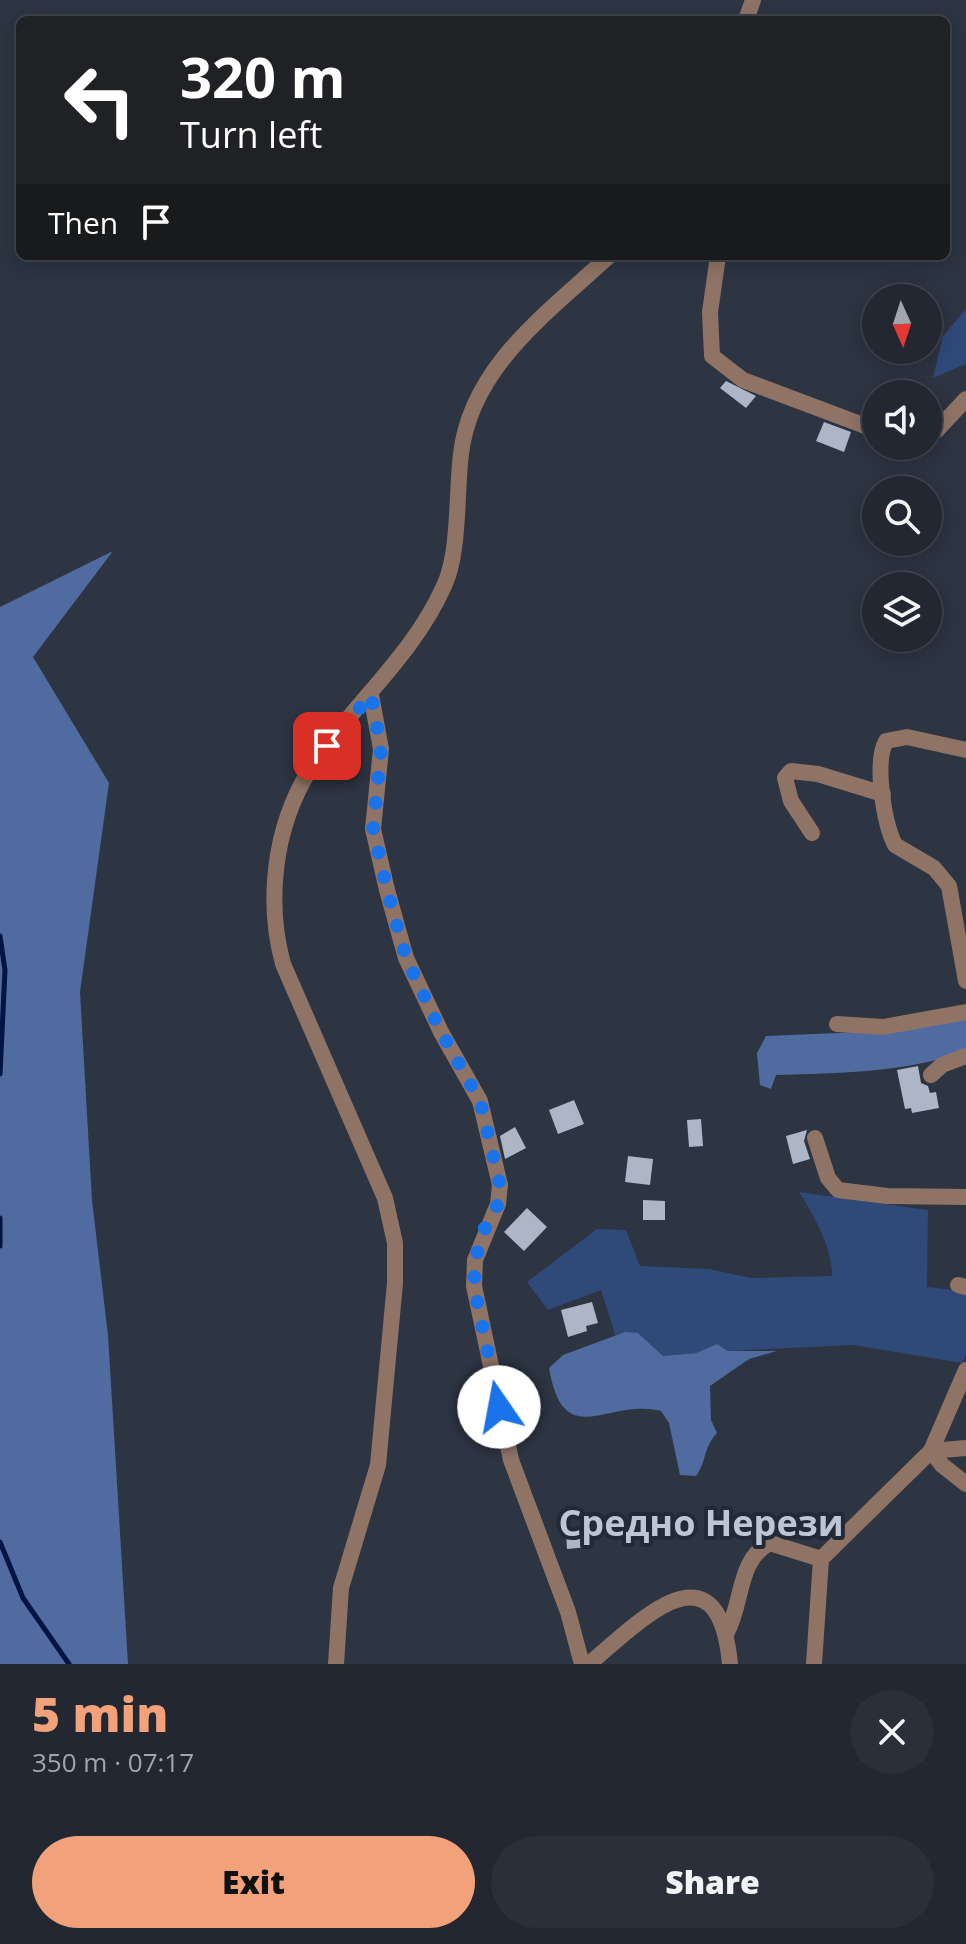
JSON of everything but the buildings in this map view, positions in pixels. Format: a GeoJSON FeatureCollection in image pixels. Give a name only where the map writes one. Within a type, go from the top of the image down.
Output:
{"type":"FeatureCollection","features":[{"type":"Feature","properties":{"kind":"street"},"geometry":{"type":"LineString","coordinates":[[336,1664],[341,1588],[378,1465],[395,1283],[395,1243],[385,1198],[283,964],[275,934],[272,902],[280,853],[293,807],[308,773],[412,644],[446,583],[461,449],[473,406],[484,385],[519,339],[605,260]]}},
{"type":"Feature","properties":{"kind":"street"},"geometry":{"type":"LineString","coordinates":[[717,260],[710,312],[712,356],[743,380],[862,425]]}},
{"type":"Feature","properties":{"kind":"street"},"geometry":{"type":"LineString","coordinates":[[942,425],[966,399]]}},
{"type":"Feature","properties":{"kind":"street"},"geometry":{"type":"LineString","coordinates":[[371,695],[381,749],[373,829],[406,958],[441,1032],[480,1101],[484,1116],[500,1185],[498,1204],[484,1230],[475,1260],[474,1286],[511,1460],[568,1612],[582,1664]]}},
{"type":"Feature","properties":{"kind":"street"},"geometry":{"type":"LineString","coordinates":[[966,750],[907,737],[891,737],[881,754],[883,794],[895,845],[934,868],[952,892],[966,981]]}},
{"type":"Feature","properties":{"kind":"street"},"geometry":{"type":"LineString","coordinates":[[812,833],[787,792],[785,778],[791,771],[818,774],[883,794]]}},
{"type":"Feature","properties":{"kind":"street"},"geometry":{"type":"LineString","coordinates":[[837,1024],[883,1027],[966,1012]]}},
{"type":"Feature","properties":{"kind":"street"},"geometry":{"type":"LineString","coordinates":[[931,1075],[942,1065],[966,1056]]}},
{"type":"Feature","properties":{"kind":"street"},"geometry":{"type":"LineString","coordinates":[[815,1138],[828,1178],[838,1190],[887,1196],[966,1197]]}},
{"type":"Feature","properties":{"kind":"street"},"geometry":{"type":"LineString","coordinates":[[814,1664],[821,1559],[931,1451],[966,1370]]}},
{"type":"Feature","properties":{"kind":"street"},"geometry":{"type":"LineString","coordinates":[[931,1451],[966,1448]]}},
{"type":"Feature","properties":{"kind":"street"},"geometry":{"type":"LineString","coordinates":[[931,1451],[962,1477]]}},
{"type":"Feature","properties":{"kind":"street"},"geometry":{"type":"LineString","coordinates":[[726,1634],[737,1615],[749,1561],[757,1549],[770,1543],[821,1559]]}},
{"type":"Feature","properties":{"kind":"street"},"geometry":{"type":"LineString","coordinates":[[589,1664],[646,1615],[673,1599],[690,1596],[706,1604],[726,1634],[730,1664]]}},
{"type":"Feature","properties":{"kind":"shaded area"},"geometry":{"type":"Polygon","coordinates":[[[966,309],[966,364],[933,378],[936,364],[942,364],[943,336],[966,309]]]}},
{"type":"Feature","properties":{"kind":"shaded area"},"geometry":{"type":"Polygon","coordinates":[[[113,551],[33,657],[109,783],[80,992],[92,1200],[108,1335],[128,1664],[0,1664],[0,607],[113,551]]]}},
{"type":"Feature","properties":{"kind":"shaded area"},"geometry":{"type":"Polygon","coordinates":[[[966,1017],[966,1051],[896,1068],[776,1075],[771,1089],[760,1085],[757,1053],[766,1036],[862,1032],[966,1017]]]}},
{"type":"Feature","properties":{"kind":"shaded area"},"geometry":{"type":"Polygon","coordinates":[[[799,1192],[928,1210],[927,1287],[966,1291],[966,1355],[962,1363],[853,1345],[728,1351],[717,1344],[696,1353],[663,1356],[638,1333],[616,1337],[601,1290],[548,1310],[527,1282],[597,1229],[626,1230],[640,1266],[709,1269],[751,1278],[832,1276],[826,1243],[799,1192]]]}},
{"type":"Feature","properties":{"kind":"shaded area"},"geometry":{"type":"Polygon","coordinates":[[[625,1332],[638,1333],[663,1356],[696,1353],[717,1344],[728,1351],[777,1351],[749,1359],[710,1386],[711,1420],[717,1433],[696,1476],[680,1475],[669,1423],[661,1411],[623,1410],[577,1416],[565,1409],[556,1394],[549,1368],[563,1355],[625,1332]]]}},
{"type":"Feature","properties":{"kind":"waterway"},"geometry":{"type":"LineString","coordinates":[[0,936],[5,970],[0,1074]]}},
{"type":"Feature","properties":{"kind":"waterway"},"geometry":{"type":"LineString","coordinates":[[0,1218],[0,1246]]}},
{"type":"Feature","properties":{"kind":"waterway"},"geometry":{"type":"LineString","coordinates":[[0,1542],[23,1598],[69,1664]]}},
{"type":"Feature","properties":{"kind":"district","name":"Средно Нерези"},"geometry":{"type":"Point","coordinates":[701,1523]}},
{"type":"Feature","properties":{"kind":"route"},"geometry":{"type":"LineString","coordinates":[[327,746],[371,695],[381,749],[373,829],[387,890],[406,958],[441,1032],[480,1101],[500,1185],[498,1204],[484,1230],[475,1260],[474,1286],[499,1407]]}}]}
